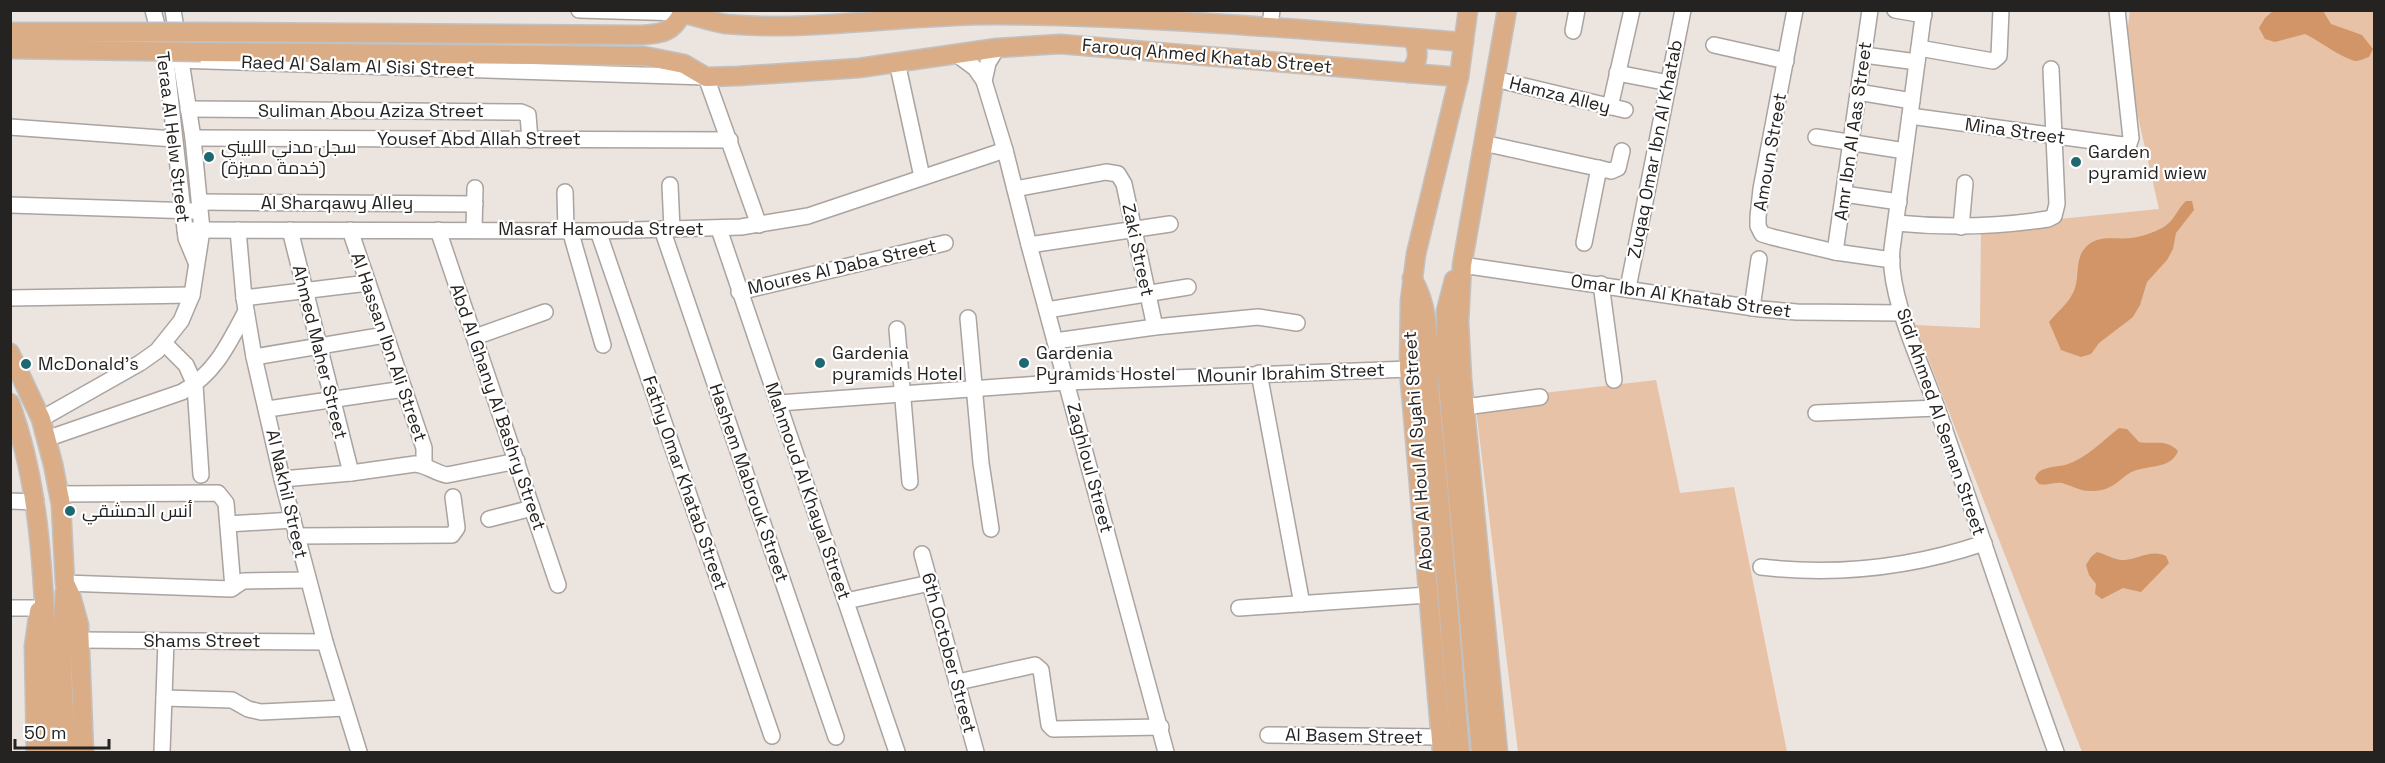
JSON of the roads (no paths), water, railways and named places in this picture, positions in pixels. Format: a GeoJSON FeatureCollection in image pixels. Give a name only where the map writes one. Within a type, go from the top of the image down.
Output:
{"type":"FeatureCollection","features":[{"type":"Feature","properties":{"kind":"main road","name":"Abou Al Houl Al Syahi Street"},"geometry":{"type":"LineString","coordinates":[[1441,745],[1409,369],[1412,278],[1459,77],[1468,10]]}},
{"type":"Feature","properties":{"kind":"main road"},"geometry":{"type":"LineString","coordinates":[[1498,753],[1459,322],[1462,265],[1507,10]]}},
{"type":"Feature","properties":{"kind":"main road","name":"Farouq Ahmed Khatab Street"},"geometry":{"type":"LineString","coordinates":[[681,12],[723,24],[806,25],[888,15],[992,13],[1271,18],[1412,38],[1464,42]]}},
{"type":"Feature","properties":{"kind":"main road"},"geometry":{"type":"LineString","coordinates":[[10,32],[651,34],[676,25],[681,12]]}},
{"type":"Feature","properties":{"kind":"main road"},"geometry":{"type":"LineString","coordinates":[[1408,74],[1417,60],[1416,45],[1412,38]]}},
{"type":"Feature","properties":{"kind":"main road","name":"Farouq Ahmed Khatab Street"},"geometry":{"type":"LineString","coordinates":[[706,77],[814,72],[997,48],[1039,44],[1081,44],[1459,77]]}},
{"type":"Feature","properties":{"kind":"main road"},"geometry":{"type":"LineString","coordinates":[[10,49],[644,56],[684,64],[706,77]]}},
{"type":"Feature","properties":{"kind":"main road"},"geometry":{"type":"LineString","coordinates":[[1462,265],[1451,288],[1446,311],[1446,363],[1481,753]]}},
{"type":"Feature","properties":{"kind":"main road"},"geometry":{"type":"LineString","coordinates":[[1412,278],[1427,314],[1428,379],[1460,753]]}},
{"type":"Feature","properties":{"kind":"main road"},"geometry":{"type":"LineString","coordinates":[[10,352],[40,419],[59,494],[65,583],[62,623],[68,753]]}},
{"type":"Feature","properties":{"kind":"main road"},"geometry":{"type":"LineString","coordinates":[[10,403],[14,424],[30,467],[36,502],[54,753]]}},
{"type":"Feature","properties":{"kind":"main road"},"geometry":{"type":"LineString","coordinates":[[65,583],[75,610],[80,640],[84,753]]}},
{"type":"Feature","properties":{"kind":"main road"},"geometry":{"type":"LineString","coordinates":[[36,753],[34,639],[43,602]]}},
{"type":"Feature","properties":{"kind":"street","name":"Teraa Al Helw Street"},"geometry":{"type":"LineString","coordinates":[[153,10],[166,60],[185,230],[196,262]]}},
{"type":"Feature","properties":{"kind":"street","name":"Teraa Al Helw Street"},"geometry":{"type":"LineString","coordinates":[[40,419],[140,363],[165,344],[181,321],[192,295],[202,230],[193,138],[173,10]]}},
{"type":"Feature","properties":{"kind":"street"},"geometry":{"type":"LineString","coordinates":[[579,10],[681,12]]}},
{"type":"Feature","properties":{"kind":"street"},"geometry":{"type":"LineString","coordinates":[[1573,32],[1577,10]]}},
{"type":"Feature","properties":{"kind":"street"},"geometry":{"type":"LineString","coordinates":[[1610,107],[1632,10]]}},
{"type":"Feature","properties":{"kind":"street","name":"Zuqaq Omar Ibn Al Khatab"},"geometry":{"type":"LineString","coordinates":[[1628,288],[1683,10]]}},
{"type":"Feature","properties":{"kind":"street","name":"Amoun Street"},"geometry":{"type":"LineString","coordinates":[[1796,10],[1761,189],[1758,226],[1762,234],[1772,237],[1835,252],[1892,260]]}},
{"type":"Feature","properties":{"kind":"street","name":"Amr Ibn Al Aas Street"},"geometry":{"type":"LineString","coordinates":[[1835,252],[1870,10]]}},
{"type":"Feature","properties":{"kind":"street"},"geometry":{"type":"LineString","coordinates":[[1895,10],[1924,13]]}},
{"type":"Feature","properties":{"kind":"street"},"geometry":{"type":"LineString","coordinates":[[1864,55],[1918,55],[1989,61],[1996,59],[1999,52],[2001,10]]}},
{"type":"Feature","properties":{"kind":"street","name":"Mina Street"},"geometry":{"type":"LineString","coordinates":[[1858,92],[1911,108],[2054,137],[2123,145],[2131,142],[2116,10]]}},
{"type":"Feature","properties":{"kind":"street","name":"Sidi Ahmed Al Seman Street"},"geometry":{"type":"LineString","coordinates":[[1924,13],[1892,260],[1901,313],[1937,408],[2056,753]]}},
{"type":"Feature","properties":{"kind":"street"},"geometry":{"type":"LineString","coordinates":[[1714,45],[1786,61]]}},
{"type":"Feature","properties":{"kind":"street"},"geometry":{"type":"LineString","coordinates":[[984,81],[988,63],[997,48]]}},
{"type":"Feature","properties":{"kind":"street","name":"Zaghloul Street"},"geometry":{"type":"LineString","coordinates":[[956,54],[969,62],[984,81],[1005,150],[1166,753]]}},
{"type":"Feature","properties":{"kind":"street","name":"Raed Al Salam Al Sisi Street"},"geometry":{"type":"LineString","coordinates":[[10,55],[706,77]]}},
{"type":"Feature","properties":{"kind":"street"},"geometry":{"type":"LineString","coordinates":[[897,62],[922,177]]}},
{"type":"Feature","properties":{"kind":"street"},"geometry":{"type":"LineString","coordinates":[[1896,223],[1961,227],[2019,224],[2054,216],[2057,210],[2051,69]]}},
{"type":"Feature","properties":{"kind":"street"},"geometry":{"type":"LineString","coordinates":[[1617,74],[1669,84]]}},
{"type":"Feature","properties":{"kind":"street"},"geometry":{"type":"LineString","coordinates":[[706,77],[759,225]]}},
{"type":"Feature","properties":{"kind":"street","name":"Hamza Alley"},"geometry":{"type":"LineString","coordinates":[[1495,79],[1625,110]]}},
{"type":"Feature","properties":{"kind":"street","name":"Suliman Abou Aziza Street"},"geometry":{"type":"LineString","coordinates":[[188,109],[521,111],[528,115],[530,140]]}},
{"type":"Feature","properties":{"kind":"street"},"geometry":{"type":"LineString","coordinates":[[10,127],[174,139]]}},
{"type":"Feature","properties":{"kind":"street"},"geometry":{"type":"LineString","coordinates":[[1815,137],[1905,151]]}},
{"type":"Feature","properties":{"kind":"street","name":"Yousef Abd Allah Street"},"geometry":{"type":"LineString","coordinates":[[193,138],[730,140]]}},
{"type":"Feature","properties":{"kind":"street"},"geometry":{"type":"LineString","coordinates":[[1483,143],[1615,170],[1622,151]]}},
{"type":"Feature","properties":{"kind":"street","name":"Masraf Hamouda Street"},"geometry":{"type":"LineString","coordinates":[[185,230],[598,231],[718,229],[759,225],[808,216],[1005,150]]}},
{"type":"Feature","properties":{"kind":"street"},"geometry":{"type":"LineString","coordinates":[[1584,243],[1599,168]]}},
{"type":"Feature","properties":{"kind":"street","name":"Zaki Street"},"geometry":{"type":"LineString","coordinates":[[1015,189],[1106,172],[1118,174],[1124,184],[1155,327]]}},
{"type":"Feature","properties":{"kind":"street"},"geometry":{"type":"LineString","coordinates":[[1961,227],[1965,183]]}},
{"type":"Feature","properties":{"kind":"street","name":"Hashem Mabrouk Street"},"geometry":{"type":"LineString","coordinates":[[670,185],[667,229],[836,737]]}},
{"type":"Feature","properties":{"kind":"street"},"geometry":{"type":"LineString","coordinates":[[565,192],[568,230],[603,345]]}},
{"type":"Feature","properties":{"kind":"street"},"geometry":{"type":"LineString","coordinates":[[1844,194],[1899,202]]}},
{"type":"Feature","properties":{"kind":"street","name":"Al Sharqawy Alley"},"geometry":{"type":"LineString","coordinates":[[10,205],[184,210],[200,207],[475,196],[474,230]]}},
{"type":"Feature","properties":{"kind":"street"},"geometry":{"type":"LineString","coordinates":[[1029,245],[1170,224]]}},
{"type":"Feature","properties":{"kind":"street","name":"Mahmoud Al Khayal Street"},"geometry":{"type":"LineString","coordinates":[[718,229],[897,753]]}},
{"type":"Feature","properties":{"kind":"street","name":"Al Nakhil Street"},"geometry":{"type":"LineString","coordinates":[[238,230],[245,304],[254,357],[282,479],[325,642],[359,753]]}},
{"type":"Feature","properties":{"kind":"street","name":"Ahmed Maher Street"},"geometry":{"type":"LineString","coordinates":[[290,230],[303,290],[351,473]]}},
{"type":"Feature","properties":{"kind":"street","name":"Al Hassan Ibn Ali Street"},"geometry":{"type":"LineString","coordinates":[[350,230],[425,452],[424,465]]}},
{"type":"Feature","properties":{"kind":"street","name":"Abd Al Ghany Al Bashry Street"},"geometry":{"type":"LineString","coordinates":[[438,230],[558,585]]}},
{"type":"Feature","properties":{"kind":"street","name":"Fathy Omar Khatab Street"},"geometry":{"type":"LineString","coordinates":[[598,231],[772,735]]}},
{"type":"Feature","properties":{"kind":"street","name":"Moures Al Daba Street"},"geometry":{"type":"LineString","coordinates":[[740,292],[945,243]]}},
{"type":"Feature","properties":{"kind":"street"},"geometry":{"type":"LineString","coordinates":[[1752,308],[1759,259]]}},
{"type":"Feature","properties":{"kind":"street","name":"Omar Ibn Al Khatab Street"},"geometry":{"type":"LineString","coordinates":[[1462,265],[1752,308],[1797,312],[1901,313]]}},
{"type":"Feature","properties":{"kind":"street"},"geometry":{"type":"LineString","coordinates":[[46,439],[168,397],[195,385],[220,359],[245,304],[303,290],[368,283]]}},
{"type":"Feature","properties":{"kind":"street"},"geometry":{"type":"LineString","coordinates":[[1601,284],[1614,380]]}},
{"type":"Feature","properties":{"kind":"street"},"geometry":{"type":"LineString","coordinates":[[1047,310],[1188,287]]}},
{"type":"Feature","properties":{"kind":"street"},"geometry":{"type":"LineString","coordinates":[[10,298],[192,295]]}},
{"type":"Feature","properties":{"kind":"street"},"geometry":{"type":"LineString","coordinates":[[475,338],[545,312]]}},
{"type":"Feature","properties":{"kind":"street"},"geometry":{"type":"LineString","coordinates":[[1055,341],[1155,327],[1258,317],[1297,323]]}},
{"type":"Feature","properties":{"kind":"street"},"geometry":{"type":"LineString","coordinates":[[968,318],[991,529]]}},
{"type":"Feature","properties":{"kind":"street"},"geometry":{"type":"LineString","coordinates":[[897,329],[910,482]]}},
{"type":"Feature","properties":{"kind":"street"},"geometry":{"type":"LineString","coordinates":[[254,357],[385,335]]}},
{"type":"Feature","properties":{"kind":"street"},"geometry":{"type":"LineString","coordinates":[[165,344],[186,365],[195,385],[201,475]]}},
{"type":"Feature","properties":{"kind":"street","name":"Mounir Ibrahim Street"},"geometry":{"type":"LineString","coordinates":[[779,403],[1066,382],[1409,369]]}},
{"type":"Feature","properties":{"kind":"street"},"geometry":{"type":"LineString","coordinates":[[1259,374],[1302,604]]}},
{"type":"Feature","properties":{"kind":"street"},"geometry":{"type":"LineString","coordinates":[[268,410],[404,389]]}},
{"type":"Feature","properties":{"kind":"street"},"geometry":{"type":"LineString","coordinates":[[1465,407],[1540,397]]}},
{"type":"Feature","properties":{"kind":"street"},"geometry":{"type":"LineString","coordinates":[[1816,413],[1937,408]]}},
{"type":"Feature","properties":{"kind":"street"},"geometry":{"type":"LineString","coordinates":[[282,479],[351,473],[410,464],[424,465],[447,475],[517,460]]}},
{"type":"Feature","properties":{"kind":"street"},"geometry":{"type":"LineString","coordinates":[[59,494],[212,493],[224,497],[233,588]]}},
{"type":"Feature","properties":{"kind":"street"},"geometry":{"type":"LineString","coordinates":[[296,536],[452,535],[457,528],[453,497]]}},
{"type":"Feature","properties":{"kind":"street"},"geometry":{"type":"LineString","coordinates":[[10,501],[36,502]]}},
{"type":"Feature","properties":{"kind":"street"},"geometry":{"type":"LineString","coordinates":[[489,519],[532,508]]}},
{"type":"Feature","properties":{"kind":"street"},"geometry":{"type":"LineString","coordinates":[[228,524],[292,520]]}},
{"type":"Feature","properties":{"kind":"street"},"geometry":{"type":"LineString","coordinates":[[1761,567],[1811,571],[1862,570],[1936,558],[1984,543]]}},
{"type":"Feature","properties":{"kind":"street","name":"6th October Street"},"geometry":{"type":"LineString","coordinates":[[922,554],[976,753]]}},
{"type":"Feature","properties":{"kind":"street"},"geometry":{"type":"LineString","coordinates":[[65,583],[233,588],[243,581],[308,580]]}},
{"type":"Feature","properties":{"kind":"street"},"geometry":{"type":"LineString","coordinates":[[846,601],[930,583]]}},
{"type":"Feature","properties":{"kind":"street"},"geometry":{"type":"LineString","coordinates":[[1239,608],[1428,595]]}},
{"type":"Feature","properties":{"kind":"street"},"geometry":{"type":"LineString","coordinates":[[10,608],[43,602]]}},
{"type":"Feature","properties":{"kind":"street","name":"Shams Street"},"geometry":{"type":"LineString","coordinates":[[80,640],[325,642]]}},
{"type":"Feature","properties":{"kind":"street"},"geometry":{"type":"LineString","coordinates":[[162,753],[166,641]]}},
{"type":"Feature","properties":{"kind":"street"},"geometry":{"type":"LineString","coordinates":[[958,682],[1035,665],[1041,670],[1049,725],[1053,729],[1161,728]]}},
{"type":"Feature","properties":{"kind":"street"},"geometry":{"type":"LineString","coordinates":[[164,698],[232,700],[248,709],[261,712],[345,708]]}},
{"type":"Feature","properties":{"kind":"street","name":"Al Basem Street"},"geometry":{"type":"LineString","coordinates":[[1268,735],[1441,745]]}},
{"type":"Feature","properties":{"kind":"place","name":"سجل مدني اللبيني (خدمة مميزة)"},"geometry":{"type":"Point","coordinates":[209,157]}},
{"type":"Feature","properties":{"kind":"place","name":"Garden pyramid wiew"},"geometry":{"type":"Point","coordinates":[2076,162]}},
{"type":"Feature","properties":{"kind":"place","name":"Gardenia pyramids Hotel"},"geometry":{"type":"Point","coordinates":[820,363]}},
{"type":"Feature","properties":{"kind":"place","name":"Gardenia Pyramids Hostel"},"geometry":{"type":"Point","coordinates":[1024,363]}},
{"type":"Feature","properties":{"kind":"place","name":"McDonald's"},"geometry":{"type":"Point","coordinates":[26,364]}},
{"type":"Feature","properties":{"kind":"place","name":"أنس الدمشقي"},"geometry":{"type":"Point","coordinates":[70,511]}}]}
